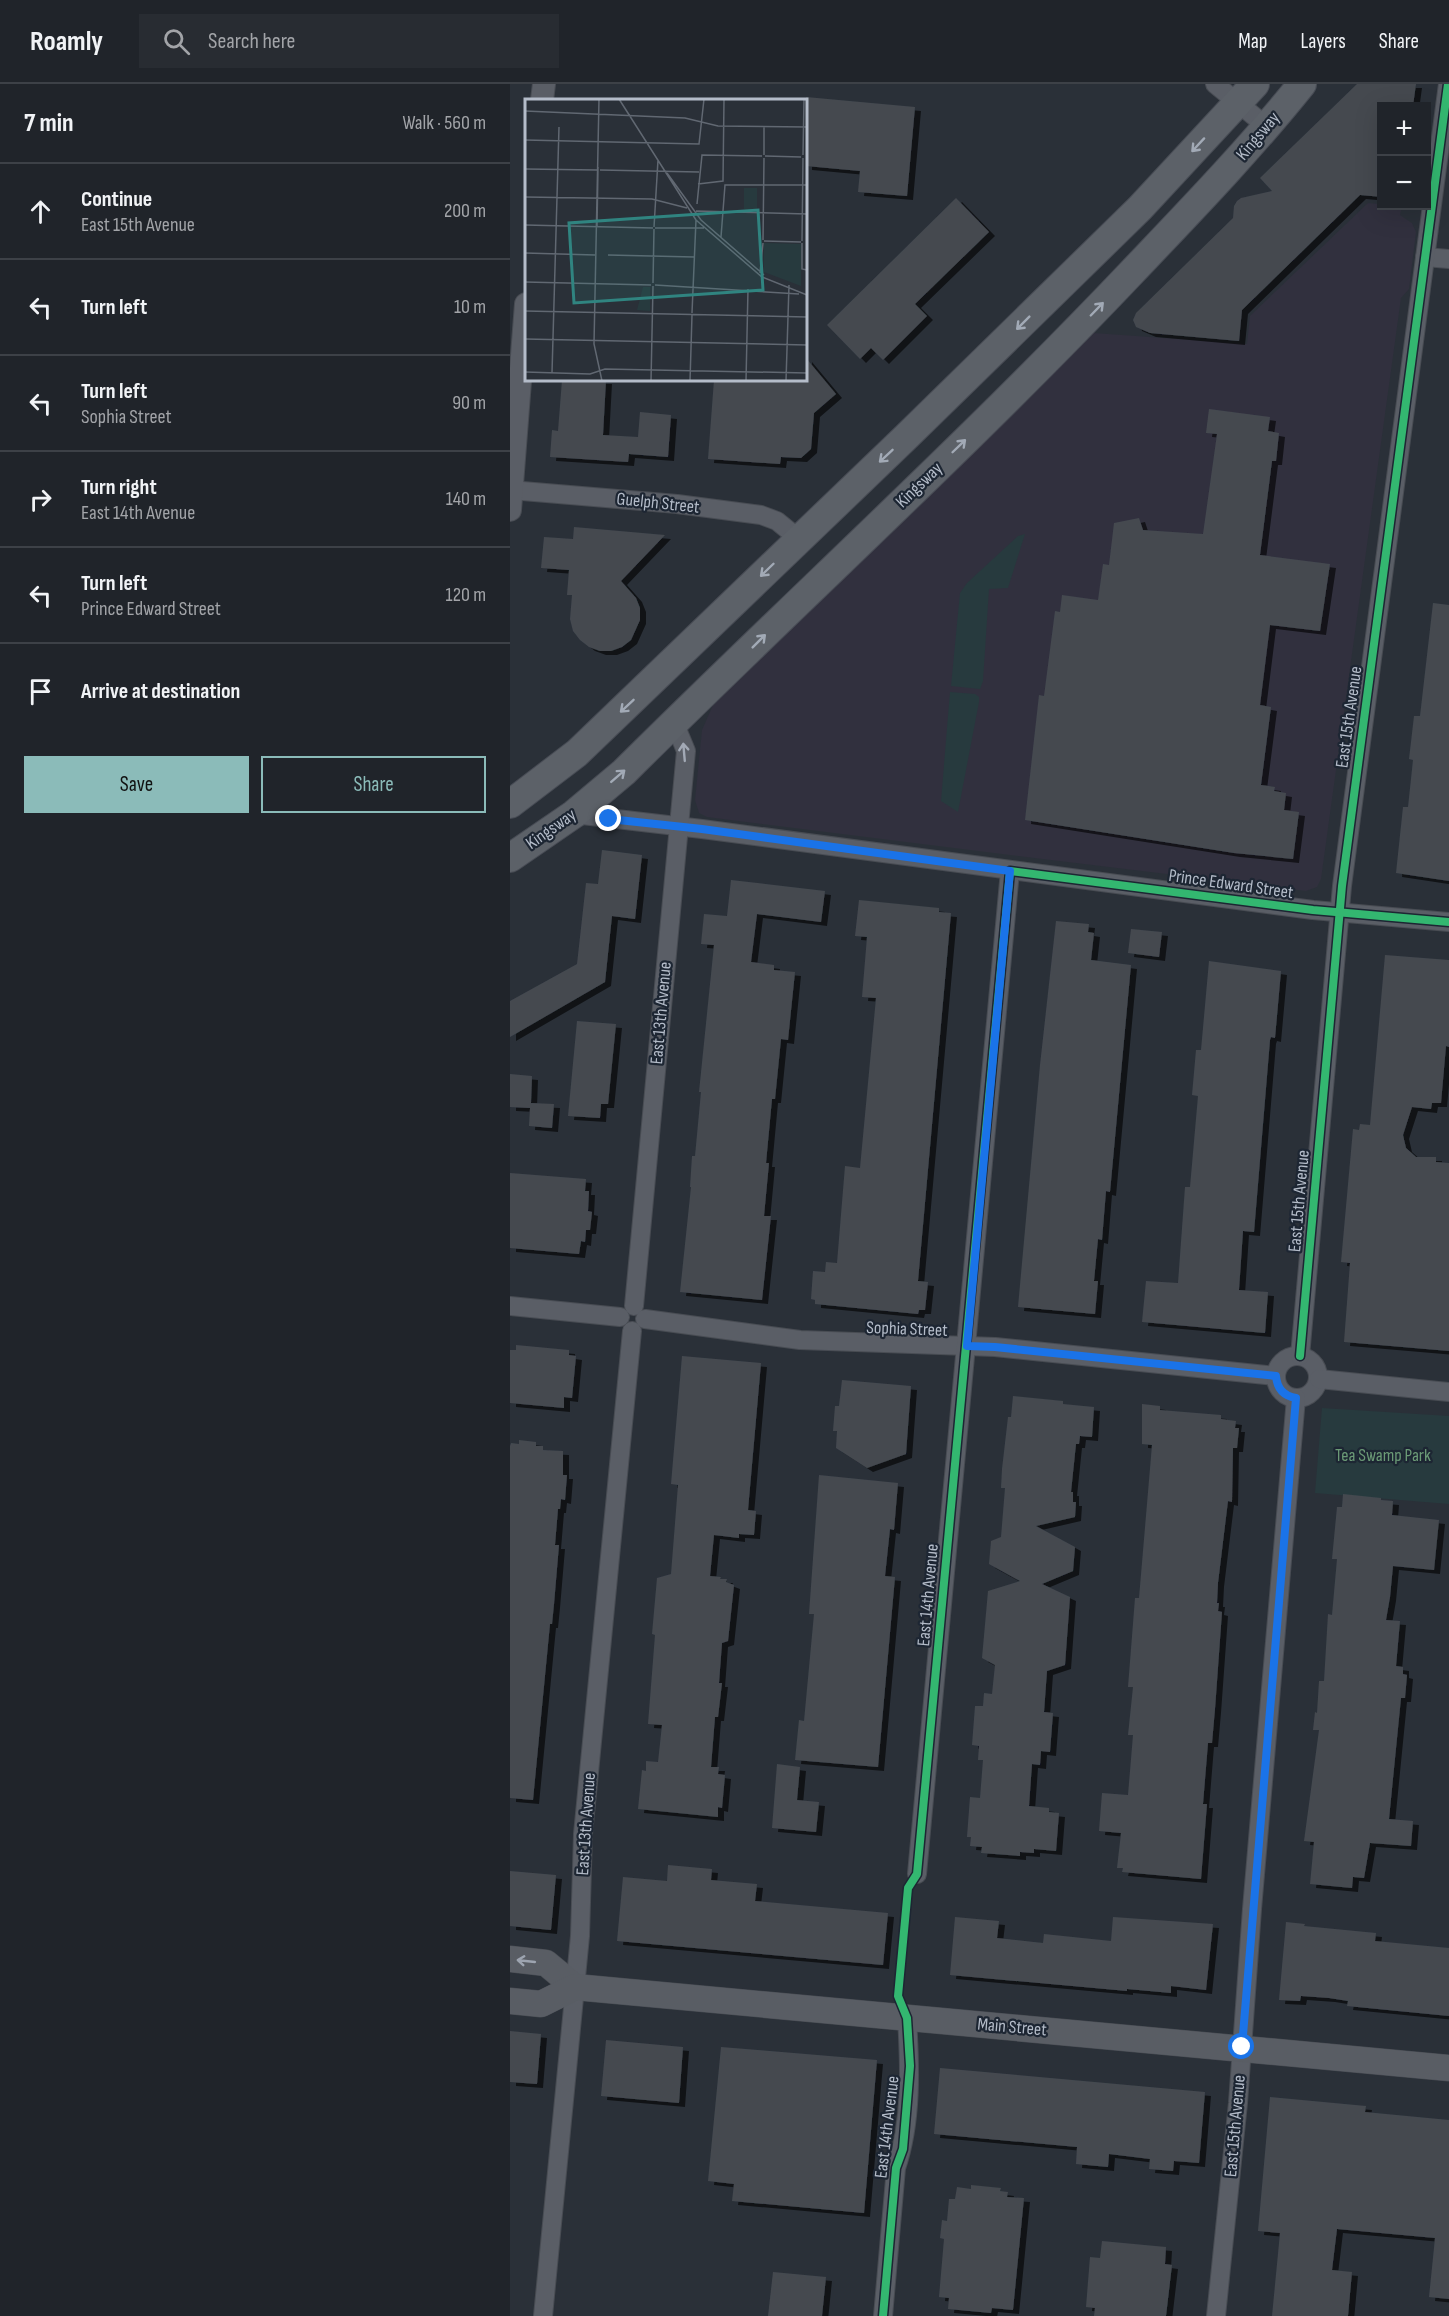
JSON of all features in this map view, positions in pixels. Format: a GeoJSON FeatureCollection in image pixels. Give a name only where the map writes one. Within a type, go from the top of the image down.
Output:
{"type":"FeatureCollection","features":[{"type":"Feature","properties":{"kind":"main road","name":"Kingsway"},"geometry":{"type":"LineString","coordinates":[[510,858],[574,814],[624,772],[1061,346],[1235,164],[1302,84]]}},
{"type":"Feature","properties":{"kind":"main road","name":"Kingsway"},"geometry":{"type":"LineString","coordinates":[[510,804],[577,753],[914,430],[1140,208],[1246,93]]}},
{"type":"Feature","properties":{"kind":"main road"},"geometry":{"type":"LineString","coordinates":[[510,1959],[546,1963],[575,1987],[541,2004],[510,2001]]}},
{"type":"Feature","properties":{"kind":"main road","name":"Main Street"},"geometry":{"type":"LineString","coordinates":[[575,1987],[1242,2047],[1449,2068]]}},
{"type":"Feature","properties":{"kind":"street"},"geometry":{"type":"LineString","coordinates":[[542,99],[544,84]]}},
{"type":"Feature","properties":{"kind":"street"},"geometry":{"type":"LineString","coordinates":[[1215,84],[1246,93],[1266,126]]}},
{"type":"Feature","properties":{"kind":"street","name":"East 15th Avenue"},"geometry":{"type":"LineString","coordinates":[[1299,1356],[1339,912],[1448,84]]}},
{"type":"Feature","properties":{"kind":"street"},"geometry":{"type":"LineString","coordinates":[[1425,257],[1449,259]]}},
{"type":"Feature","properties":{"kind":"street"},"geometry":{"type":"LineString","coordinates":[[511,497],[525,316]]}},
{"type":"Feature","properties":{"kind":"street","name":"Guelph Street"},"geometry":{"type":"LineString","coordinates":[[511,497],[677,504],[761,515],[777,521],[799,539]]}},
{"type":"Feature","properties":{"kind":"street","name":"East 13th Avenue"},"geometry":{"type":"LineString","coordinates":[[543,2316],[580,1933],[583,1834],[686,750],[674,722]]}},
{"type":"Feature","properties":{"kind":"street","name":"Prince Edward Street"},"geometry":{"type":"LineString","coordinates":[[574,814],[1339,912],[1449,922]]}},
{"type":"Feature","properties":{"kind":"street","name":"East 14th Avenue"},"geometry":{"type":"LineString","coordinates":[[917,1874],[1010,871]]}},
{"type":"Feature","properties":{"kind":"street","name":"Sophia Street"},"geometry":{"type":"LineString","coordinates":[[510,1306],[633,1318],[800,1340],[995,1347],[1276,1376]]}},
{"type":"Feature","properties":{"kind":"street"},"geometry":{"type":"LineString","coordinates":[[1299,1356],[1306,1358],[1316,1367],[1319,1379],[1317,1386],[1309,1395],[1296,1398],[1290,1397],[1280,1389],[1276,1376],[1286,1359],[1299,1356]]}},
{"type":"Feature","properties":{"kind":"street"},"geometry":{"type":"LineString","coordinates":[[1319,1379],[1449,1392]]}},
{"type":"Feature","properties":{"kind":"street","name":"East 15th Avenue"},"geometry":{"type":"LineString","coordinates":[[1216,2316],[1242,2047],[1296,1398]]}},
{"type":"Feature","properties":{"kind":"street","name":"East 14th Avenue"},"geometry":{"type":"LineString","coordinates":[[883,2316],[896,2168],[903,2149],[910,2074],[907,2018]]}},
{"type":"Feature","properties":{"kind":"shaded area"},"geometry":{"type":"Polygon","coordinates":[[[1368,203],[1377,204],[1377,210],[1401,210],[1400,215],[1412,223],[1416,232],[1409,289],[1401,298],[1321,879],[1317,887],[1306,891],[707,817],[699,813],[695,800],[702,730],[713,705],[1094,333],[1247,344],[1250,316],[1368,203]]]}},
{"type":"Feature","properties":{"kind":"green space"},"geometry":{"type":"Polygon","coordinates":[[[1025,534],[1008,588],[989,589],[983,681],[980,689],[951,686],[960,593],[967,583],[1018,536],[1025,534]]]}},
{"type":"Feature","properties":{"kind":"green space"},"geometry":{"type":"Polygon","coordinates":[[[950,692],[975,694],[979,697],[958,812],[941,801],[950,692]]]}},
{"type":"Feature","properties":{"kind":"green space","name":"Tea Swamp Park"},"geometry":{"type":"Polygon","coordinates":[[[1322,1408],[1449,1416],[1449,1504],[1315,1493],[1322,1408]]]}},
{"type":"Feature","properties":{"kind":"building"},"geometry":{"type":"Polygon","coordinates":[[[1357,84],[1416,84],[1414,102],[1377,102],[1377,197],[1360,195],[1242,310],[1239,341],[1150,333],[1136,327],[1133,320],[1136,313],[1233,218],[1237,201],[1272,191],[1260,178],[1357,84]]]}},
{"type":"Feature","properties":{"kind":"building"},"geometry":{"type":"Polygon","coordinates":[[[806,97],[915,107],[907,196],[858,192],[860,171],[807,166],[806,97]]]}},
{"type":"Feature","properties":{"kind":"building"},"geometry":{"type":"Polygon","coordinates":[[[956,198],[989,232],[915,304],[927,316],[883,360],[871,348],[860,359],[827,325],[956,198]]]}},
{"type":"Feature","properties":{"kind":"building"},"geometry":{"type":"Polygon","coordinates":[[[807,359],[836,394],[814,413],[811,449],[801,458],[781,457],[780,464],[708,459],[714,381],[807,381],[807,359]]]}},
{"type":"Feature","properties":{"kind":"building"},"geometry":{"type":"Polygon","coordinates":[[[562,381],[606,381],[603,435],[638,437],[640,412],[671,415],[668,457],[629,454],[628,462],[550,457],[552,430],[558,431],[562,381]]]}},
{"type":"Feature","properties":{"kind":"building"},"geometry":{"type":"Polygon","coordinates":[[[1209,409],[1270,417],[1268,431],[1279,433],[1276,461],[1272,461],[1260,555],[1330,564],[1320,631],[1270,625],[1260,705],[1271,707],[1261,785],[1275,787],[1274,791],[1286,793],[1284,810],[1299,812],[1293,859],[1234,853],[1025,820],[1039,695],[1044,696],[1055,611],[1060,612],[1062,595],[1098,600],[1103,564],[1109,565],[1114,523],[1139,518],[1143,530],[1203,534],[1217,434],[1206,433],[1209,409]]]}},
{"type":"Feature","properties":{"kind":"building"},"geometry":{"type":"Polygon","coordinates":[[[574,527],[665,535],[621,581],[636,598],[640,608],[640,620],[631,640],[611,651],[600,651],[589,647],[573,631],[570,619],[572,595],[567,595],[569,570],[541,568],[544,537],[573,539],[574,527]]]}},
{"type":"Feature","properties":{"kind":"building"},"geometry":{"type":"Polygon","coordinates":[[[1433,603],[1449,605],[1449,881],[1396,873],[1403,807],[1408,807],[1413,760],[1409,759],[1414,716],[1420,716],[1433,603]]]}},
{"type":"Feature","properties":{"kind":"building"},"geometry":{"type":"Polygon","coordinates":[[[602,850],[642,855],[635,919],[612,916],[605,982],[510,1037],[510,1001],[577,964],[586,883],[598,884],[602,850]]]}},
{"type":"Feature","properties":{"kind":"building"},"geometry":{"type":"Polygon","coordinates":[[[731,880],[825,891],[821,922],[757,914],[751,962],[774,965],[774,970],[795,972],[788,1040],[781,1039],[775,1099],[772,1099],[764,1216],[771,1216],[762,1300],[680,1292],[714,945],[701,944],[704,914],[727,916],[731,880]]]}},
{"type":"Feature","properties":{"kind":"building"},"geometry":{"type":"Polygon","coordinates":[[[859,900],[939,908],[939,912],[951,913],[918,1281],[928,1282],[925,1310],[919,1310],[918,1314],[815,1304],[815,1300],[811,1299],[813,1271],[825,1272],[826,1262],[837,1263],[845,1166],[860,1168],[876,998],[862,997],[867,937],[855,936],[859,900]]]}},
{"type":"Feature","properties":{"kind":"building"},"geometry":{"type":"Polygon","coordinates":[[[1056,921],[1089,924],[1088,932],[1094,933],[1091,960],[1131,965],[1110,1192],[1106,1191],[1102,1240],[1098,1239],[1094,1281],[1098,1281],[1095,1314],[1018,1307],[1040,1065],[1056,921]]]}},
{"type":"Feature","properties":{"kind":"building"},"geometry":{"type":"Polygon","coordinates":[[[1131,929],[1162,932],[1159,957],[1128,953],[1131,929]]]}},
{"type":"Feature","properties":{"kind":"building"},"geometry":{"type":"Polygon","coordinates":[[[1385,955],[1449,960],[1449,1047],[1446,1046],[1441,1103],[1432,1103],[1431,1109],[1412,1107],[1403,1135],[1406,1148],[1416,1157],[1436,1157],[1436,1162],[1449,1163],[1449,1351],[1344,1342],[1350,1263],[1341,1262],[1353,1129],[1359,1130],[1360,1124],[1370,1125],[1385,955]]]}},
{"type":"Feature","properties":{"kind":"building"},"geometry":{"type":"Polygon","coordinates":[[[1209,961],[1281,971],[1275,1038],[1271,1037],[1270,1040],[1254,1232],[1243,1231],[1239,1290],[1268,1292],[1265,1333],[1142,1322],[1146,1281],[1178,1283],[1185,1187],[1190,1187],[1198,1096],[1192,1095],[1196,1050],[1201,1050],[1209,961]]]}},
{"type":"Feature","properties":{"kind":"building"},"geometry":{"type":"Polygon","coordinates":[[[577,1021],[616,1024],[608,1104],[601,1104],[600,1118],[568,1116],[577,1021]]]}},
{"type":"Feature","properties":{"kind":"building"},"geometry":{"type":"Polygon","coordinates":[[[510,1074],[532,1076],[531,1103],[554,1104],[552,1128],[529,1126],[530,1108],[510,1107],[510,1074]]]}},
{"type":"Feature","properties":{"kind":"building"},"geometry":{"type":"Polygon","coordinates":[[[510,1173],[586,1179],[585,1191],[589,1191],[588,1211],[592,1212],[590,1230],[586,1230],[585,1242],[581,1241],[579,1254],[510,1248],[510,1173]]]}},
{"type":"Feature","properties":{"kind":"building"},"geometry":{"type":"Polygon","coordinates":[[[516,1345],[569,1350],[569,1355],[576,1356],[572,1398],[564,1397],[564,1408],[510,1403],[510,1350],[516,1350],[516,1345]]]}},
{"type":"Feature","properties":{"kind":"building"},"geometry":{"type":"Polygon","coordinates":[[[682,1356],[761,1363],[748,1510],[756,1511],[754,1535],[739,1534],[739,1538],[714,1535],[710,1576],[727,1579],[726,1582],[734,1585],[728,1641],[722,1643],[719,1683],[722,1683],[718,1717],[715,1717],[711,1767],[719,1767],[718,1774],[725,1775],[722,1808],[718,1807],[718,1817],[638,1809],[642,1770],[646,1771],[646,1761],[658,1762],[662,1725],[648,1724],[655,1635],[652,1634],[657,1578],[671,1574],[678,1485],[671,1484],[682,1356]]]}},
{"type":"Feature","properties":{"kind":"building"},"geometry":{"type":"Polygon","coordinates":[[[842,1380],[911,1386],[906,1454],[867,1468],[836,1448],[837,1431],[833,1431],[835,1406],[839,1406],[842,1380]]]}},
{"type":"Feature","properties":{"kind":"building"},"geometry":{"type":"Polygon","coordinates":[[[1013,1396],[1094,1407],[1092,1437],[1080,1436],[1079,1444],[1076,1444],[1071,1492],[1073,1492],[1073,1502],[1076,1502],[1075,1517],[1036,1526],[1075,1547],[1073,1571],[1042,1584],[1070,1597],[1065,1665],[1047,1671],[1044,1712],[1053,1713],[1050,1752],[1041,1751],[1040,1765],[1032,1764],[1029,1806],[1049,1808],[1049,1812],[1059,1813],[1056,1851],[1034,1849],[1034,1853],[1020,1852],[1020,1856],[981,1853],[982,1847],[970,1846],[971,1837],[967,1837],[970,1797],[980,1798],[983,1760],[978,1760],[979,1746],[972,1745],[975,1706],[983,1706],[984,1693],[992,1694],[995,1665],[982,1658],[988,1591],[1020,1581],[989,1564],[991,1541],[1001,1537],[1005,1488],[1001,1488],[1002,1469],[1008,1417],[1011,1417],[1013,1396]]]}},
{"type":"Feature","properties":{"kind":"building"},"geometry":{"type":"Polygon","coordinates":[[[1142,1404],[1160,1406],[1160,1410],[1221,1415],[1221,1419],[1236,1421],[1235,1428],[1239,1428],[1237,1448],[1233,1448],[1232,1502],[1228,1501],[1218,1583],[1218,1611],[1222,1612],[1212,1743],[1208,1743],[1203,1804],[1207,1804],[1201,1879],[1122,1872],[1123,1868],[1117,1868],[1121,1833],[1099,1831],[1102,1793],[1128,1795],[1133,1735],[1128,1735],[1133,1687],[1128,1687],[1135,1598],[1139,1598],[1152,1445],[1142,1444],[1142,1404]]]}},
{"type":"Feature","properties":{"kind":"building"},"geometry":{"type":"Polygon","coordinates":[[[519,1440],[536,1442],[536,1446],[543,1446],[543,1450],[563,1451],[563,1475],[567,1475],[565,1500],[561,1499],[560,1509],[558,1509],[555,1545],[559,1545],[554,1604],[552,1624],[550,1624],[533,1800],[510,1798],[510,1446],[511,1443],[519,1444],[519,1440]]]}},
{"type":"Feature","properties":{"kind":"building"},"geometry":{"type":"Polygon","coordinates":[[[819,1475],[898,1483],[894,1530],[890,1529],[885,1576],[895,1577],[878,1767],[795,1760],[799,1720],[804,1721],[814,1614],[809,1614],[819,1475]]]}},
{"type":"Feature","properties":{"kind":"building"},"geometry":{"type":"Polygon","coordinates":[[[1343,1494],[1393,1501],[1392,1515],[1439,1520],[1434,1570],[1393,1566],[1386,1620],[1400,1621],[1396,1666],[1403,1667],[1403,1674],[1407,1675],[1405,1698],[1401,1698],[1389,1819],[1413,1821],[1411,1846],[1370,1843],[1364,1878],[1353,1877],[1352,1888],[1310,1884],[1314,1842],[1304,1841],[1319,1730],[1313,1730],[1315,1712],[1317,1713],[1319,1681],[1324,1681],[1328,1614],[1332,1615],[1337,1559],[1332,1559],[1337,1507],[1342,1507],[1343,1494]]]}},
{"type":"Feature","properties":{"kind":"building"},"geometry":{"type":"Polygon","coordinates":[[[777,1764],[800,1767],[797,1800],[819,1802],[816,1832],[772,1828],[777,1764]]]}},
{"type":"Feature","properties":{"kind":"building"},"geometry":{"type":"Polygon","coordinates":[[[668,1865],[712,1869],[711,1880],[757,1884],[755,1901],[888,1913],[883,1965],[617,1941],[623,1877],[667,1881],[668,1865]]]}},
{"type":"Feature","properties":{"kind":"building"},"geometry":{"type":"Polygon","coordinates":[[[510,1871],[556,1875],[551,1930],[510,1926],[510,1871]]]}},
{"type":"Feature","properties":{"kind":"building"},"geometry":{"type":"Polygon","coordinates":[[[955,1917],[999,1921],[997,1938],[1043,1943],[1044,1934],[1111,1941],[1113,1917],[1213,1924],[1206,1990],[1171,1986],[1171,1993],[1127,1989],[1127,1991],[950,1975],[955,1917]]]}},
{"type":"Feature","properties":{"kind":"building"},"geometry":{"type":"Polygon","coordinates":[[[1286,1922],[1376,1933],[1375,1941],[1449,1948],[1449,2016],[1347,2006],[1348,2001],[1329,1998],[1301,1996],[1300,2001],[1279,2000],[1286,1922]]]}},
{"type":"Feature","properties":{"kind":"building"},"geometry":{"type":"Polygon","coordinates":[[[510,2031],[541,2034],[537,2084],[510,2082],[510,2031]]]}},
{"type":"Feature","properties":{"kind":"building"},"geometry":{"type":"Polygon","coordinates":[[[606,2040],[683,2047],[679,2103],[601,2096],[606,2040]]]}},
{"type":"Feature","properties":{"kind":"building"},"geometry":{"type":"Polygon","coordinates":[[[721,2047],[877,2060],[864,2213],[732,2201],[734,2184],[708,2181],[721,2047]]]}},
{"type":"Feature","properties":{"kind":"building"},"geometry":{"type":"Polygon","coordinates":[[[940,2068],[1205,2092],[1199,2163],[1174,2161],[1173,2171],[1149,2169],[1150,2159],[1109,2154],[1108,2167],[1076,2164],[1077,2147],[934,2134],[940,2068]]]}},
{"type":"Feature","properties":{"kind":"building"},"geometry":{"type":"Polygon","coordinates":[[[1270,2097],[1366,2106],[1365,2112],[1449,2120],[1449,2299],[1429,2297],[1435,2238],[1337,2229],[1332,2270],[1352,2272],[1348,2316],[1272,2316],[1280,2233],[1258,2231],[1270,2097]]]}},
{"type":"Feature","properties":{"kind":"building"},"geometry":{"type":"Polygon","coordinates":[[[971,2185],[1001,2188],[1000,2191],[1008,2192],[1007,2197],[1024,2198],[1013,2310],[992,2308],[991,2313],[948,2309],[949,2298],[939,2297],[944,2239],[940,2238],[942,2220],[947,2221],[949,2199],[955,2199],[957,2187],[971,2189],[971,2185]]]}},
{"type":"Feature","properties":{"kind":"building"},"geometry":{"type":"Polygon","coordinates":[[[1102,2241],[1166,2247],[1165,2264],[1172,2265],[1166,2316],[1094,2316],[1095,2308],[1086,2307],[1090,2257],[1100,2258],[1102,2241]]]}},
{"type":"Feature","properties":{"kind":"building"},"geometry":{"type":"Polygon","coordinates":[[[773,2272],[826,2277],[822,2316],[768,2316],[773,2272]]]}},
{"type":"Feature","properties":{"kind":"cycle path"},"geometry":{"type":"LineString","coordinates":[[1300,1356],[1342,886],[1448,84]]}},
{"type":"Feature","properties":{"kind":"cycle path"},"geometry":{"type":"LineString","coordinates":[[883,2316],[896,2168],[903,2149],[910,2066],[907,2018],[898,1996],[908,1888],[917,1874],[1010,871],[1313,910],[1449,922]]}},
{"type":"Feature","properties":{"kind":"route"},"geometry":{"type":"LineString","coordinates":[[609,819],[702,829],[1010,871],[967,1346],[1276,1376],[1276,1383],[1284,1394],[1296,1398],[1242,2047]]}}]}
